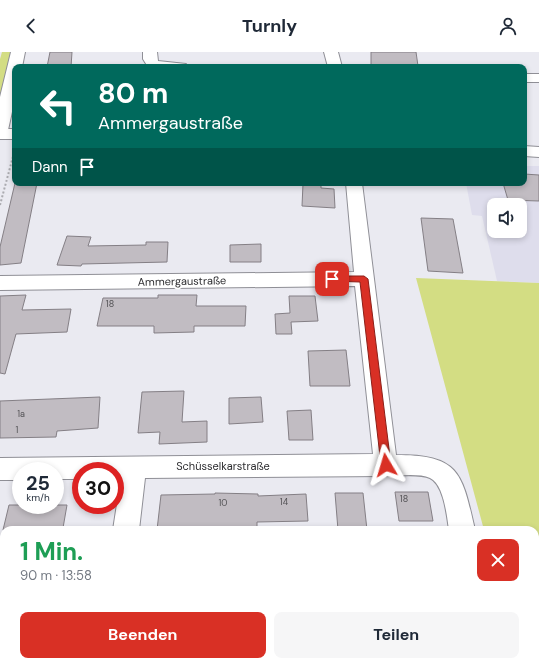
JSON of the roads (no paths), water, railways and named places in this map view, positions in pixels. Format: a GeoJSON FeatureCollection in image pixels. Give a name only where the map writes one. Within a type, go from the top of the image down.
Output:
{"type":"FeatureCollection","features":[{"type":"Feature","properties":{"kind":"main road"},"geometry":{"type":"LineString","coordinates":[[15,64],[18,52]]}},
{"type":"Feature","properties":{"kind":"main road"},"geometry":{"type":"LineString","coordinates":[[0,130],[12,78]]}},
{"type":"Feature","properties":{"kind":"street"},"geometry":{"type":"LineString","coordinates":[[331,52],[334,64]]}},
{"type":"Feature","properties":{"kind":"street"},"geometry":{"type":"LineString","coordinates":[[151,58],[159,64]]}},
{"type":"Feature","properties":{"kind":"street"},"geometry":{"type":"LineString","coordinates":[[527,78],[539,78]]}},
{"type":"Feature","properties":{"kind":"street"},"geometry":{"type":"LineString","coordinates":[[0,134],[12,134]]}},
{"type":"Feature","properties":{"kind":"street"},"geometry":{"type":"LineString","coordinates":[[527,151],[539,152]]}},
{"type":"Feature","properties":{"kind":"street"},"geometry":{"type":"LineString","coordinates":[[354,186],[386,465]]}},
{"type":"Feature","properties":{"kind":"street","name":"Ammergaustraße"},"geometry":{"type":"LineString","coordinates":[[0,283],[364,279]]}},
{"type":"Feature","properties":{"kind":"street","name":"Schüsselkarstraße"},"geometry":{"type":"LineString","coordinates":[[0,469],[386,465],[434,468],[443,473],[450,483],[461,526]]}},
{"type":"Feature","properties":{"kind":"street"},"geometry":{"type":"LineString","coordinates":[[127,526],[135,467]]}}]}
